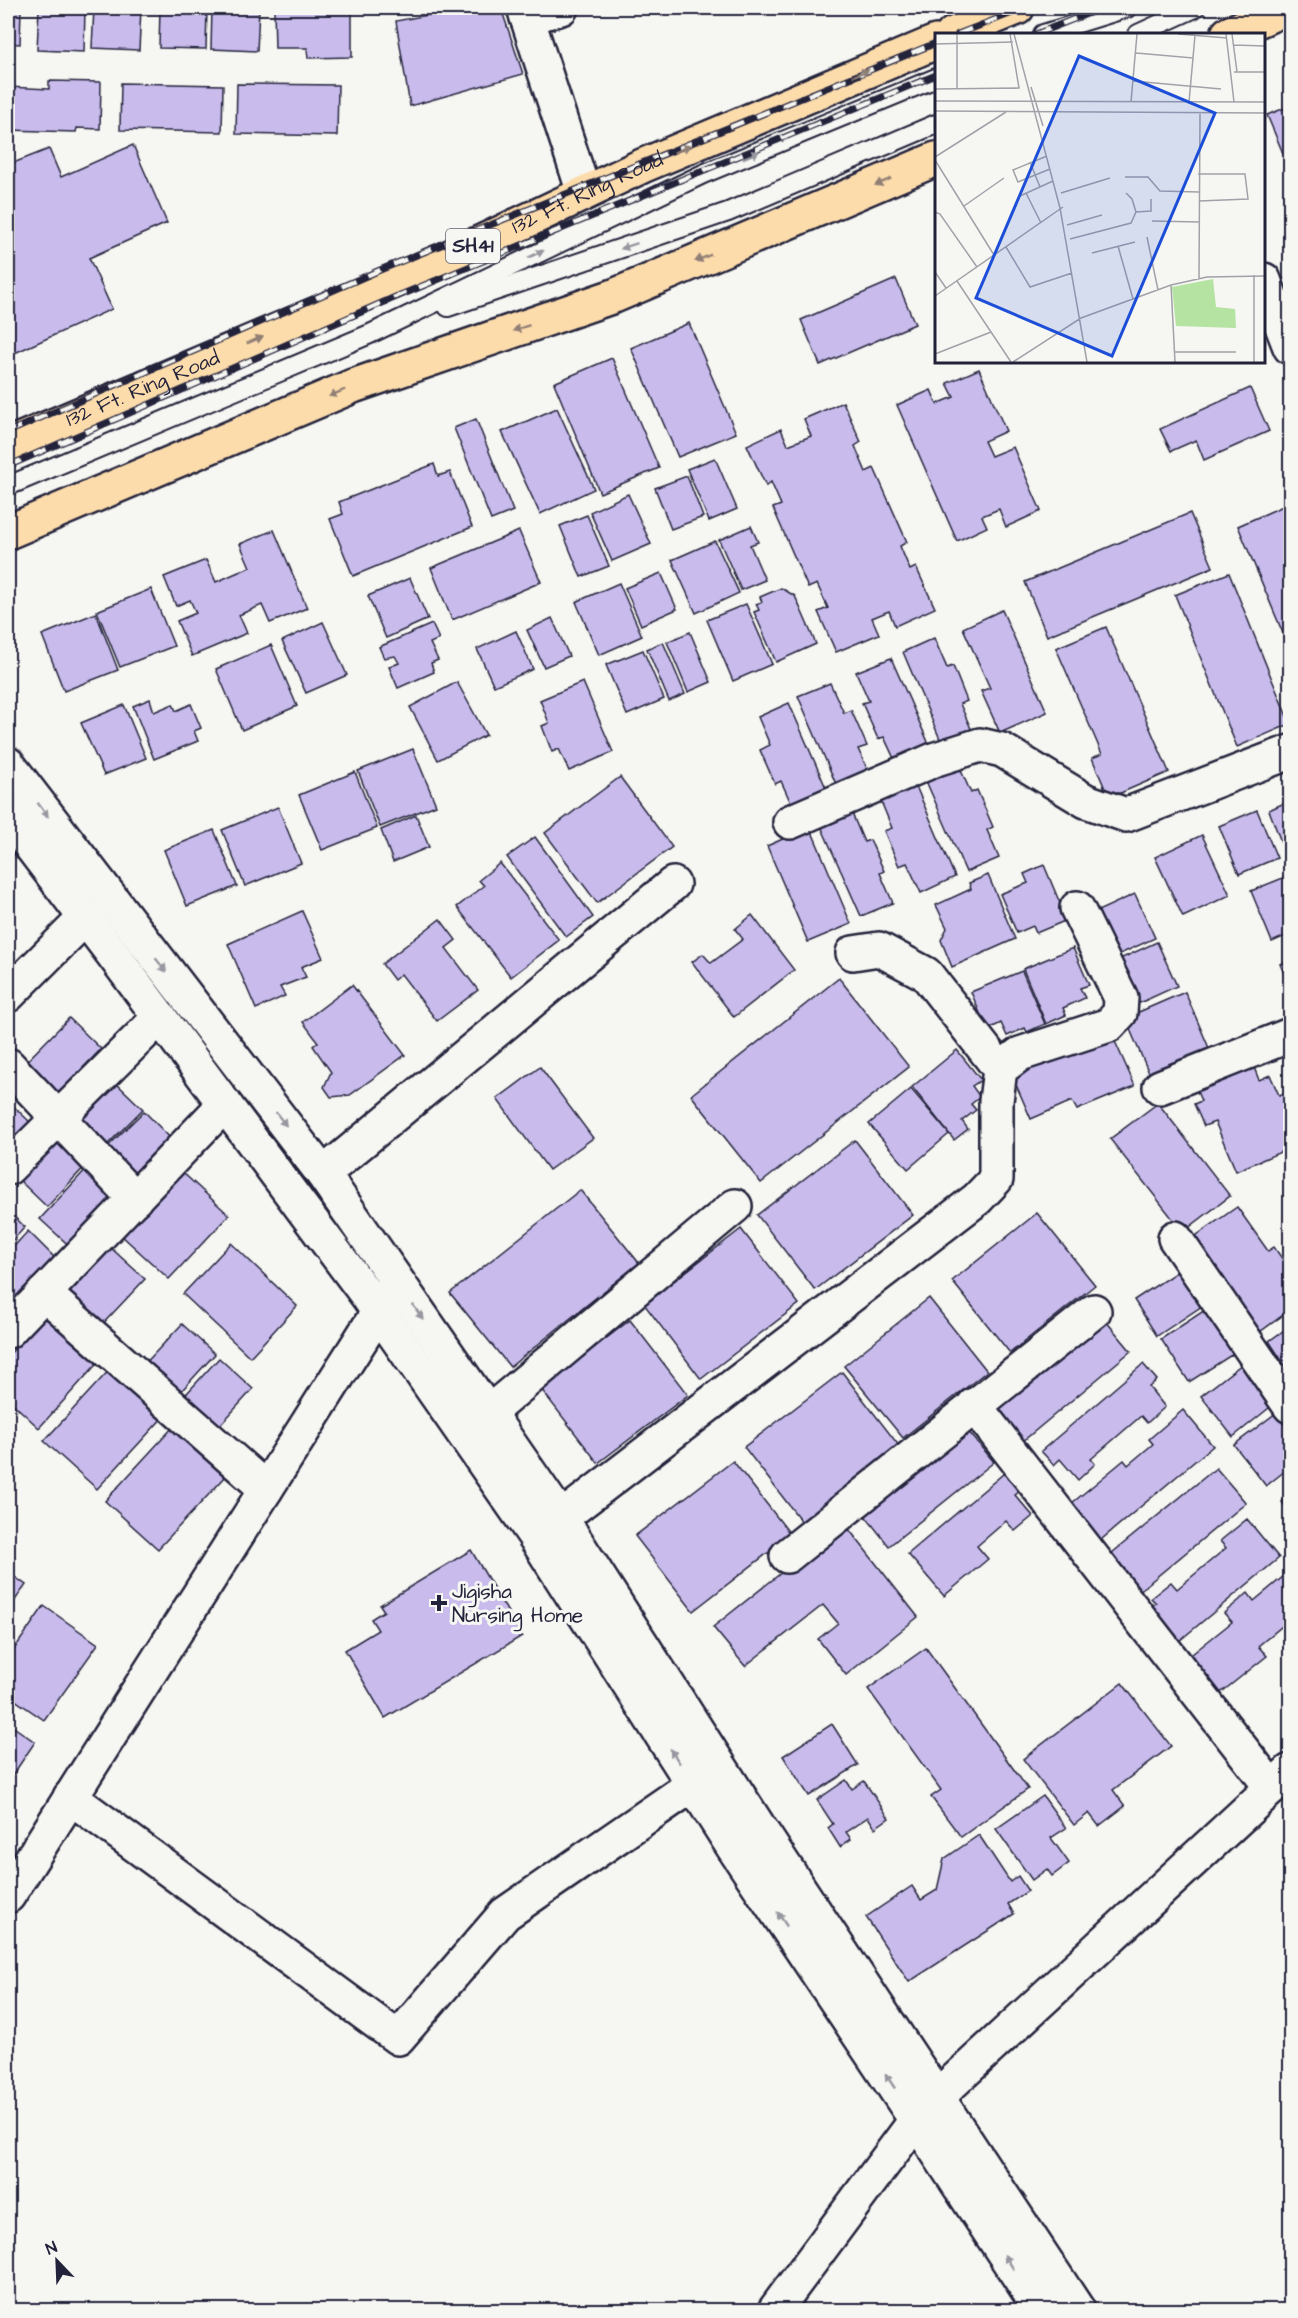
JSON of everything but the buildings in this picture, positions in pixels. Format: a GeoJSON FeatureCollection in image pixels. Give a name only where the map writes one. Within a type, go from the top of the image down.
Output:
{"type":"FeatureCollection","features":[{"type":"Feature","properties":{"kind":"main road"},"geometry":{"type":"LineString","coordinates":[[955,33],[1017,8]]}},
{"type":"Feature","properties":{"kind":"main road"},"geometry":{"type":"LineString","coordinates":[[1230,33],[1286,8]]}},
{"type":"Feature","properties":{"kind":"main road","name":"132 Ft. Ring Road"},"geometry":{"type":"LineString","coordinates":[[8,445],[444,260],[642,166],[935,42]]}},
{"type":"Feature","properties":{"kind":"main road"},"geometry":{"type":"LineString","coordinates":[[8,532],[353,386],[614,296],[935,159]]}},
{"type":"Feature","properties":{"kind":"street"},"geometry":{"type":"LineString","coordinates":[[561,8],[526,13],[584,194]]}},
{"type":"Feature","properties":{"kind":"street"},"geometry":{"type":"LineString","coordinates":[[1265,285],[1290,347]]}},
{"type":"Feature","properties":{"kind":"street"},"geometry":{"type":"LineString","coordinates":[[790,822],[936,759],[980,745],[1002,750],[1086,801],[1126,815],[1290,752]]}},
{"type":"Feature","properties":{"kind":"street"},"geometry":{"type":"LineString","coordinates":[[8,764],[323,1174],[561,1518],[762,1832],[927,2109],[1041,2310]]}},
{"type":"Feature","properties":{"kind":"street"},"geometry":{"type":"LineString","coordinates":[[8,816],[379,1311],[534,1535],[735,1850],[1078,2310]]}},
{"type":"Feature","properties":{"kind":"street"},"geometry":{"type":"LineString","coordinates":[[323,1174],[673,885]]}},
{"type":"Feature","properties":{"kind":"street"},"geometry":{"type":"LineString","coordinates":[[1000,1069],[1020,1054],[1109,1024],[1120,1013],[1121,998],[1077,908]]}},
{"type":"Feature","properties":{"kind":"street"},"geometry":{"type":"LineString","coordinates":[[8,995],[85,918]]}},
{"type":"Feature","properties":{"kind":"street"},"geometry":{"type":"LineString","coordinates":[[561,1518],[977,1199],[996,1179],[996,1101],[1000,1069],[926,974],[879,949],[853,954]]}},
{"type":"Feature","properties":{"kind":"street"},"geometry":{"type":"LineString","coordinates":[[8,1168],[160,1017]]}},
{"type":"Feature","properties":{"kind":"street"},"geometry":{"type":"LineString","coordinates":[[1160,1087],[1290,1035]]}},
{"type":"Feature","properties":{"kind":"street"},"geometry":{"type":"LineString","coordinates":[[8,1065],[135,1199]]}},
{"type":"Feature","properties":{"kind":"street"},"geometry":{"type":"LineString","coordinates":[[225,1104],[135,1199],[20,1310],[266,1489]]}},
{"type":"Feature","properties":{"kind":"street"},"geometry":{"type":"LineString","coordinates":[[488,1413],[735,1206]]}},
{"type":"Feature","properties":{"kind":"street"},"geometry":{"type":"LineString","coordinates":[[1175,1238],[1290,1406]]}},
{"type":"Feature","properties":{"kind":"street"},"geometry":{"type":"LineString","coordinates":[[8,1896],[379,1311],[395,1280]]}},
{"type":"Feature","properties":{"kind":"street"},"geometry":{"type":"LineString","coordinates":[[787,1556],[1094,1311]]}},
{"type":"Feature","properties":{"kind":"street"},"geometry":{"type":"LineString","coordinates":[[775,2310],[927,2109],[1281,1779],[974,1405]]}},
{"type":"Feature","properties":{"kind":"street"},"geometry":{"type":"LineString","coordinates":[[70,1797],[398,2038],[505,1914],[693,1784]]}},
{"type":"Feature","properties":{"kind":"lane"},"geometry":{"type":"LineString","coordinates":[[1046,33],[1127,8]]}},
{"type":"Feature","properties":{"kind":"lane"},"geometry":{"type":"LineString","coordinates":[[1140,33],[1196,8]]}},
{"type":"Feature","properties":{"kind":"lane"},"geometry":{"type":"LineString","coordinates":[[8,486],[370,334],[703,174],[935,78]]}},
{"type":"Feature","properties":{"kind":"lane"},"geometry":{"type":"LineString","coordinates":[[370,334],[728,212],[935,124]]}},
{"type":"Feature","properties":{"kind":"railway"},"geometry":{"type":"LineString","coordinates":[[961,33],[1025,8]]}},
{"type":"Feature","properties":{"kind":"railway"},"geometry":{"type":"LineString","coordinates":[[1039,33],[1102,8]]}},
{"type":"Feature","properties":{"kind":"railway"},"geometry":{"type":"LineString","coordinates":[[8,432],[380,270],[935,43]]}},
{"type":"Feature","properties":{"kind":"railway"},"geometry":{"type":"LineString","coordinates":[[8,466],[393,298],[935,75]]}},
{"type":"Feature","properties":{"kind":"place","name":"Jigisha Nursing Home"},"geometry":{"type":"Point","coordinates":[439,1603]}}]}
